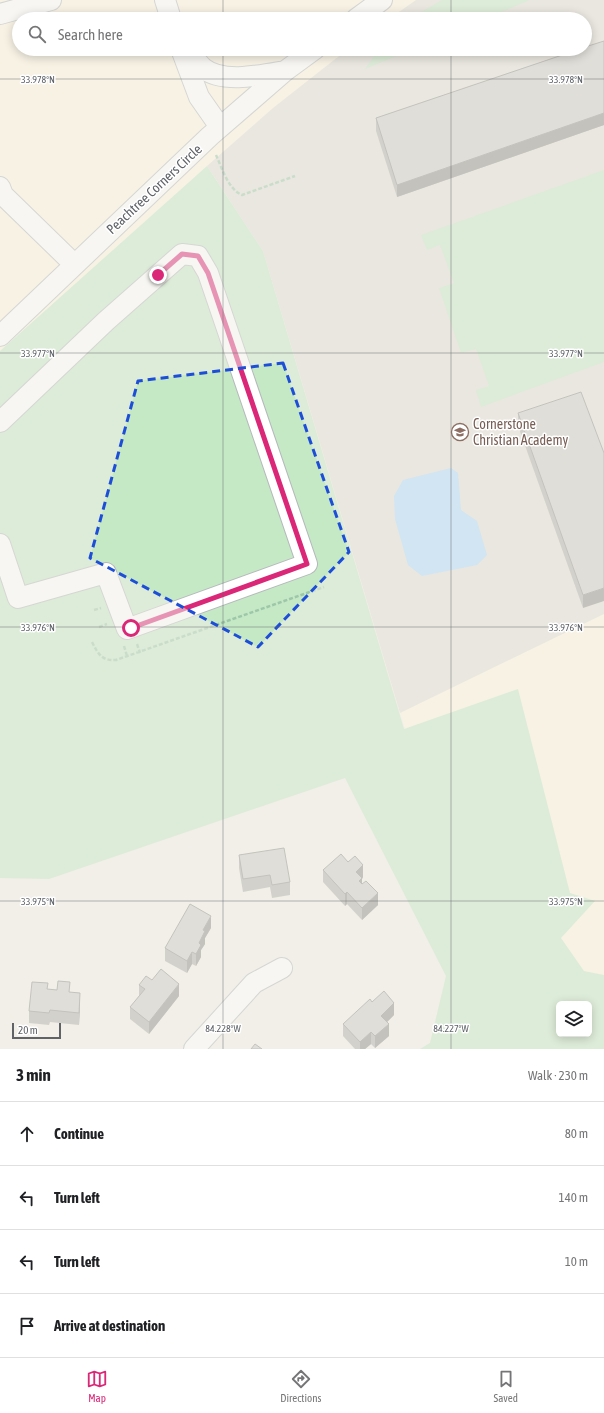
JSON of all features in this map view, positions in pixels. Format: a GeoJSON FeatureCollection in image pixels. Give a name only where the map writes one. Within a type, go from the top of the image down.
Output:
{"type":"FeatureCollection","features":[{"type":"Feature","properties":{"kind":"street"},"geometry":{"type":"LineString","coordinates":[[0,14],[51,0]]}},
{"type":"Feature","properties":{"kind":"street"},"geometry":{"type":"LineString","coordinates":[[165,0],[169,12]]}},
{"type":"Feature","properties":{"kind":"street"},"geometry":{"type":"LineString","coordinates":[[366,12],[382,0]]}},
{"type":"Feature","properties":{"kind":"street"},"geometry":{"type":"LineString","coordinates":[[184,56],[199,97],[220,127]]}},
{"type":"Feature","properties":{"kind":"street"},"geometry":{"type":"LineString","coordinates":[[192,56],[204,69],[224,76],[246,77],[285,71]]}},
{"type":"Feature","properties":{"kind":"street","name":"Peachtree Corners Circle"},"geometry":{"type":"LineString","coordinates":[[0,336],[74,264],[220,127],[285,71],[305,56]]}},
{"type":"Feature","properties":{"kind":"street"},"geometry":{"type":"LineString","coordinates":[[1,193],[74,264]]}},
{"type":"Feature","properties":{"kind":"street"},"geometry":{"type":"LineString","coordinates":[[0,422],[106,321],[182,254],[198,256],[208,273],[307,564],[127,629],[106,573],[18,598],[0,544]]}},
{"type":"Feature","properties":{"kind":"street"},"geometry":{"type":"LineString","coordinates":[[194,1049],[254,983],[282,968]]}},
{"type":"Feature","properties":{"kind":"path"},"geometry":{"type":"LineString","coordinates":[[216,155],[231,186],[235,192],[242,195],[295,176]]}},
{"type":"Feature","properties":{"kind":"path"},"geometry":{"type":"LineString","coordinates":[[92,642],[101,658],[116,660],[324,586]]}},
{"type":"Feature","properties":{"kind":"path"},"geometry":{"type":"LineString","coordinates":[[122,642],[127,656]]}},
{"type":"Feature","properties":{"kind":"highlighted area"},"geometry":{"type":"Polygon","coordinates":[[[283,363],[349,552],[258,647],[90,558],[138,381],[283,363]]]}},
{"type":"Feature","properties":{"kind":"shaded area","name":"Cornerstone Christian Academy"},"geometry":{"type":"Polygon","coordinates":[[[0,0],[604,0],[604,1049],[497,1027],[400,713],[263,251],[207,167],[0,351],[0,0]]]}},
{"type":"Feature","properties":{"kind":"shaded area","name":"Cornerstone Christian Academy"},"geometry":{"type":"Polygon","coordinates":[[[416,0],[604,0],[604,614],[400,713],[263,251],[207,166],[273,108],[339,56],[592,56],[592,12],[399,12],[416,0]]]}},
{"type":"Feature","properties":{"kind":"green space"},"geometry":{"type":"Polygon","coordinates":[[[442,0],[530,0],[502,12],[421,12],[442,0]]]}},
{"type":"Feature","properties":{"kind":"green space"},"geometry":{"type":"Polygon","coordinates":[[[374,56],[396,56],[365,69],[374,56]]]}},
{"type":"Feature","properties":{"kind":"green space"},"geometry":{"type":"Polygon","coordinates":[[[207,166],[263,251],[404,729],[518,689],[570,893],[595,901],[561,938],[584,971],[604,975],[604,1049],[420,1049],[430,1043],[446,976],[345,778],[49,879],[0,878],[0,351],[207,166]]]}},
{"type":"Feature","properties":{"kind":"green space"},"geometry":{"type":"Polygon","coordinates":[[[604,170],[604,362],[481,407],[476,390],[489,386],[476,349],[461,353],[439,288],[454,283],[440,245],[427,250],[421,235],[604,170]]]}},
{"type":"Feature","properties":{"kind":"water"},"geometry":{"type":"Polygon","coordinates":[[[451,468],[458,473],[461,510],[477,521],[487,555],[477,565],[422,576],[408,565],[395,519],[394,496],[403,480],[451,468]]]}},
{"type":"Feature","properties":{"kind":"building"},"geometry":{"type":"Polygon","coordinates":[[[604,41],[604,113],[397,185],[376,118],[559,56],[592,56],[592,45],[604,41]]]}},
{"type":"Feature","properties":{"kind":"building"},"geometry":{"type":"Polygon","coordinates":[[[581,392],[604,453],[604,588],[583,595],[518,413],[581,392]]]}},
{"type":"Feature","properties":{"kind":"building"},"geometry":{"type":"Polygon","coordinates":[[[284,848],[290,882],[272,885],[270,875],[243,879],[239,855],[284,848]]]}},
{"type":"Feature","properties":{"kind":"building"},"geometry":{"type":"Polygon","coordinates":[[[341,854],[348,862],[355,856],[363,865],[356,872],[362,878],[359,881],[362,884],[366,881],[378,893],[362,908],[347,892],[345,894],[323,870],[341,854]]]}},
{"type":"Feature","properties":{"kind":"building"},"geometry":{"type":"Polygon","coordinates":[[[190,904],[211,916],[203,930],[205,931],[199,943],[201,945],[196,954],[192,952],[187,961],[165,948],[190,904]]]}},
{"type":"Feature","properties":{"kind":"building"},"geometry":{"type":"Polygon","coordinates":[[[161,969],[179,984],[149,1022],[130,1007],[145,989],[139,985],[146,976],[152,980],[161,969]]]}},
{"type":"Feature","properties":{"kind":"building"},"geometry":{"type":"Polygon","coordinates":[[[58,981],[70,982],[69,992],[80,993],[79,1013],[50,1010],[49,1013],[29,1011],[32,982],[48,983],[47,989],[57,990],[58,981]]]}},
{"type":"Feature","properties":{"kind":"building"},"geometry":{"type":"Polygon","coordinates":[[[384,991],[394,1003],[381,1016],[389,1024],[375,1036],[371,1032],[360,1042],[343,1024],[370,999],[372,1002],[384,991]]]}},
{"type":"Feature","properties":{"kind":"building"},"geometry":{"type":"Polygon","coordinates":[[[255,1044],[262,1049],[251,1049],[255,1044]]]}},
{"type":"Feature","properties":{"kind":"place","name":"Cornerstone Christian Academy"},"geometry":{"type":"Point","coordinates":[460,432]}},
{"type":"Feature","properties":{"kind":"route"},"geometry":{"type":"LineString","coordinates":[[131,628],[307,564],[208,273],[198,256],[182,254],[158,275]]}}]}
